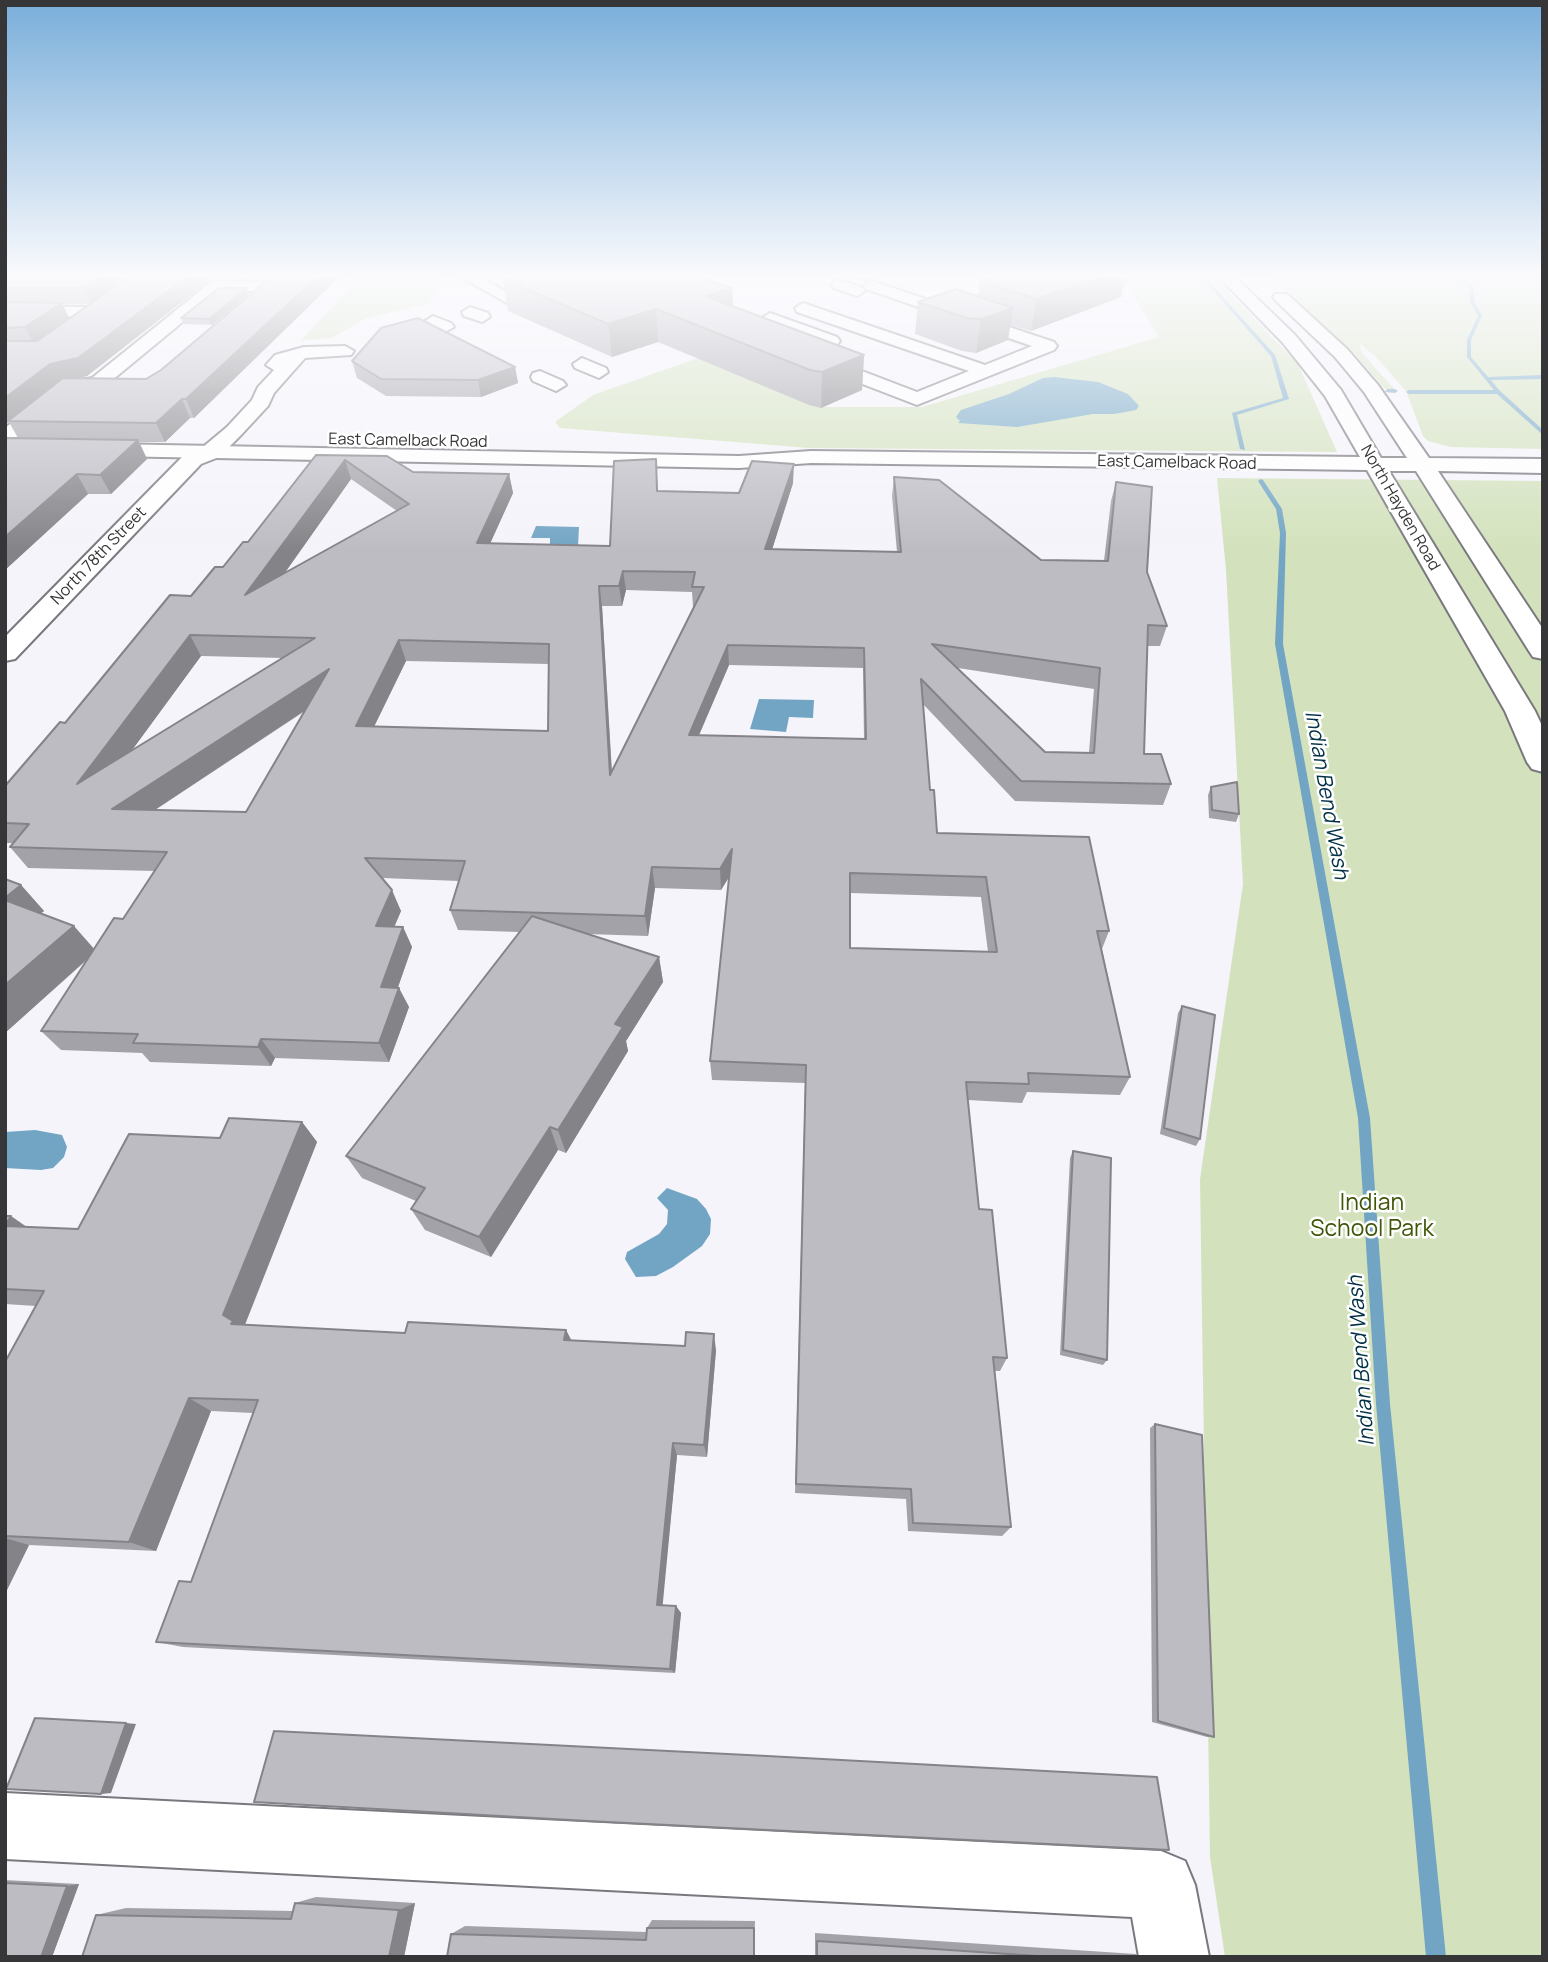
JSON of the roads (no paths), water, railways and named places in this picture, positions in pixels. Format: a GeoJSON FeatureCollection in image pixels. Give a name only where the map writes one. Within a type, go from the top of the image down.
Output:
{"type":"FeatureCollection","features":[{"type":"Feature","properties":{"kind":"main road"},"geometry":{"type":"LineString","coordinates":[[97,382],[114,369]]}},
{"type":"Feature","properties":{"kind":"main road","name":"North 78th Street"},"geometry":{"type":"LineString","coordinates":[[5,653],[206,448],[261,402],[265,391],[286,369]]}},
{"type":"Feature","properties":{"kind":"main road"},"geometry":{"type":"LineString","coordinates":[[839,369],[917,399],[991,369]]}},
{"type":"Feature","properties":{"kind":"main road"},"geometry":{"type":"LineString","coordinates":[[978,369],[985,371]]}},
{"type":"Feature","properties":{"kind":"main road","name":"North Hayden Road"},"geometry":{"type":"LineString","coordinates":[[1315,369],[1520,711],[1543,762]]}},
{"type":"Feature","properties":{"kind":"main road","name":"North Hayden Road"},"geometry":{"type":"LineString","coordinates":[[1355,369],[1424,465],[1543,651]]}},
{"type":"Feature","properties":{"kind":"main road"},"geometry":{"type":"LineString","coordinates":[[928,377],[950,386]]}},
{"type":"Feature","properties":{"kind":"main road"},"geometry":{"type":"LineString","coordinates":[[7,438],[68,388],[97,382],[122,382]]}},
{"type":"Feature","properties":{"kind":"main road","name":"East Camelback Road"},"geometry":{"type":"LineString","coordinates":[[7,438],[206,448],[739,462],[811,457],[1543,466]]}},
{"type":"Feature","properties":{"kind":"main road"},"geometry":{"type":"LineString","coordinates":[[5,1826],[1161,1885],[1174,1957]]}},
{"type":"Feature","properties":{"kind":"water"},"geometry":{"type":"Polygon","coordinates":[[[1043,378],[1098,382],[1128,394],[1139,406],[1136,410],[1114,414],[1093,414],[1017,427],[958,423],[960,421],[956,417],[961,410],[1009,394],[1043,378]]]}},
{"type":"Feature","properties":{"kind":"water"},"geometry":{"type":"Polygon","coordinates":[[[536,526],[579,527],[578,546],[550,549],[550,538],[531,538],[536,526]]]}},
{"type":"Feature","properties":{"kind":"water"},"geometry":{"type":"Polygon","coordinates":[[[759,699],[814,700],[813,718],[789,717],[786,732],[750,729],[759,699]]]}},
{"type":"Feature","properties":{"kind":"water"},"geometry":{"type":"Polygon","coordinates":[[[35,1130],[62,1135],[67,1147],[64,1157],[53,1168],[5,1168],[5,1132],[35,1130]]]}},
{"type":"Feature","properties":{"kind":"water"},"geometry":{"type":"Polygon","coordinates":[[[667,1188],[697,1199],[711,1219],[710,1234],[702,1246],[673,1267],[656,1276],[636,1277],[625,1259],[627,1252],[659,1234],[667,1224],[668,1210],[657,1198],[667,1188]]]}},
{"type":"Feature","properties":{"kind":"waterway","name":"Indian Bend Wash"},"geometry":{"type":"LineString","coordinates":[[1243,449],[1234,414],[1286,399],[1277,369]]}},
{"type":"Feature","properties":{"kind":"waterway"},"geometry":{"type":"LineString","coordinates":[[1478,369],[1487,379]]}},
{"type":"Feature","properties":{"kind":"waterway"},"geometry":{"type":"LineString","coordinates":[[1487,379],[1543,377]]}},
{"type":"Feature","properties":{"kind":"waterway"},"geometry":{"type":"LineString","coordinates":[[1487,379],[1543,433]]}},
{"type":"Feature","properties":{"kind":"waterway"},"geometry":{"type":"LineString","coordinates":[[1387,391],[1395,391]]}},
{"type":"Feature","properties":{"kind":"waterway"},"geometry":{"type":"LineString","coordinates":[[1409,392],[1498,392]]}},
{"type":"Feature","properties":{"kind":"waterway","name":"Indian Bend Wash"},"geometry":{"type":"LineString","coordinates":[[1261,481],[1279,509],[1283,533],[1279,644],[1364,1118],[1383,1404],[1436,1957]]}},
{"type":"Feature","properties":{"kind":"park label","name":"Indian School Park"},"geometry":{"type":"Point","coordinates":[1372,1217]}}]}
